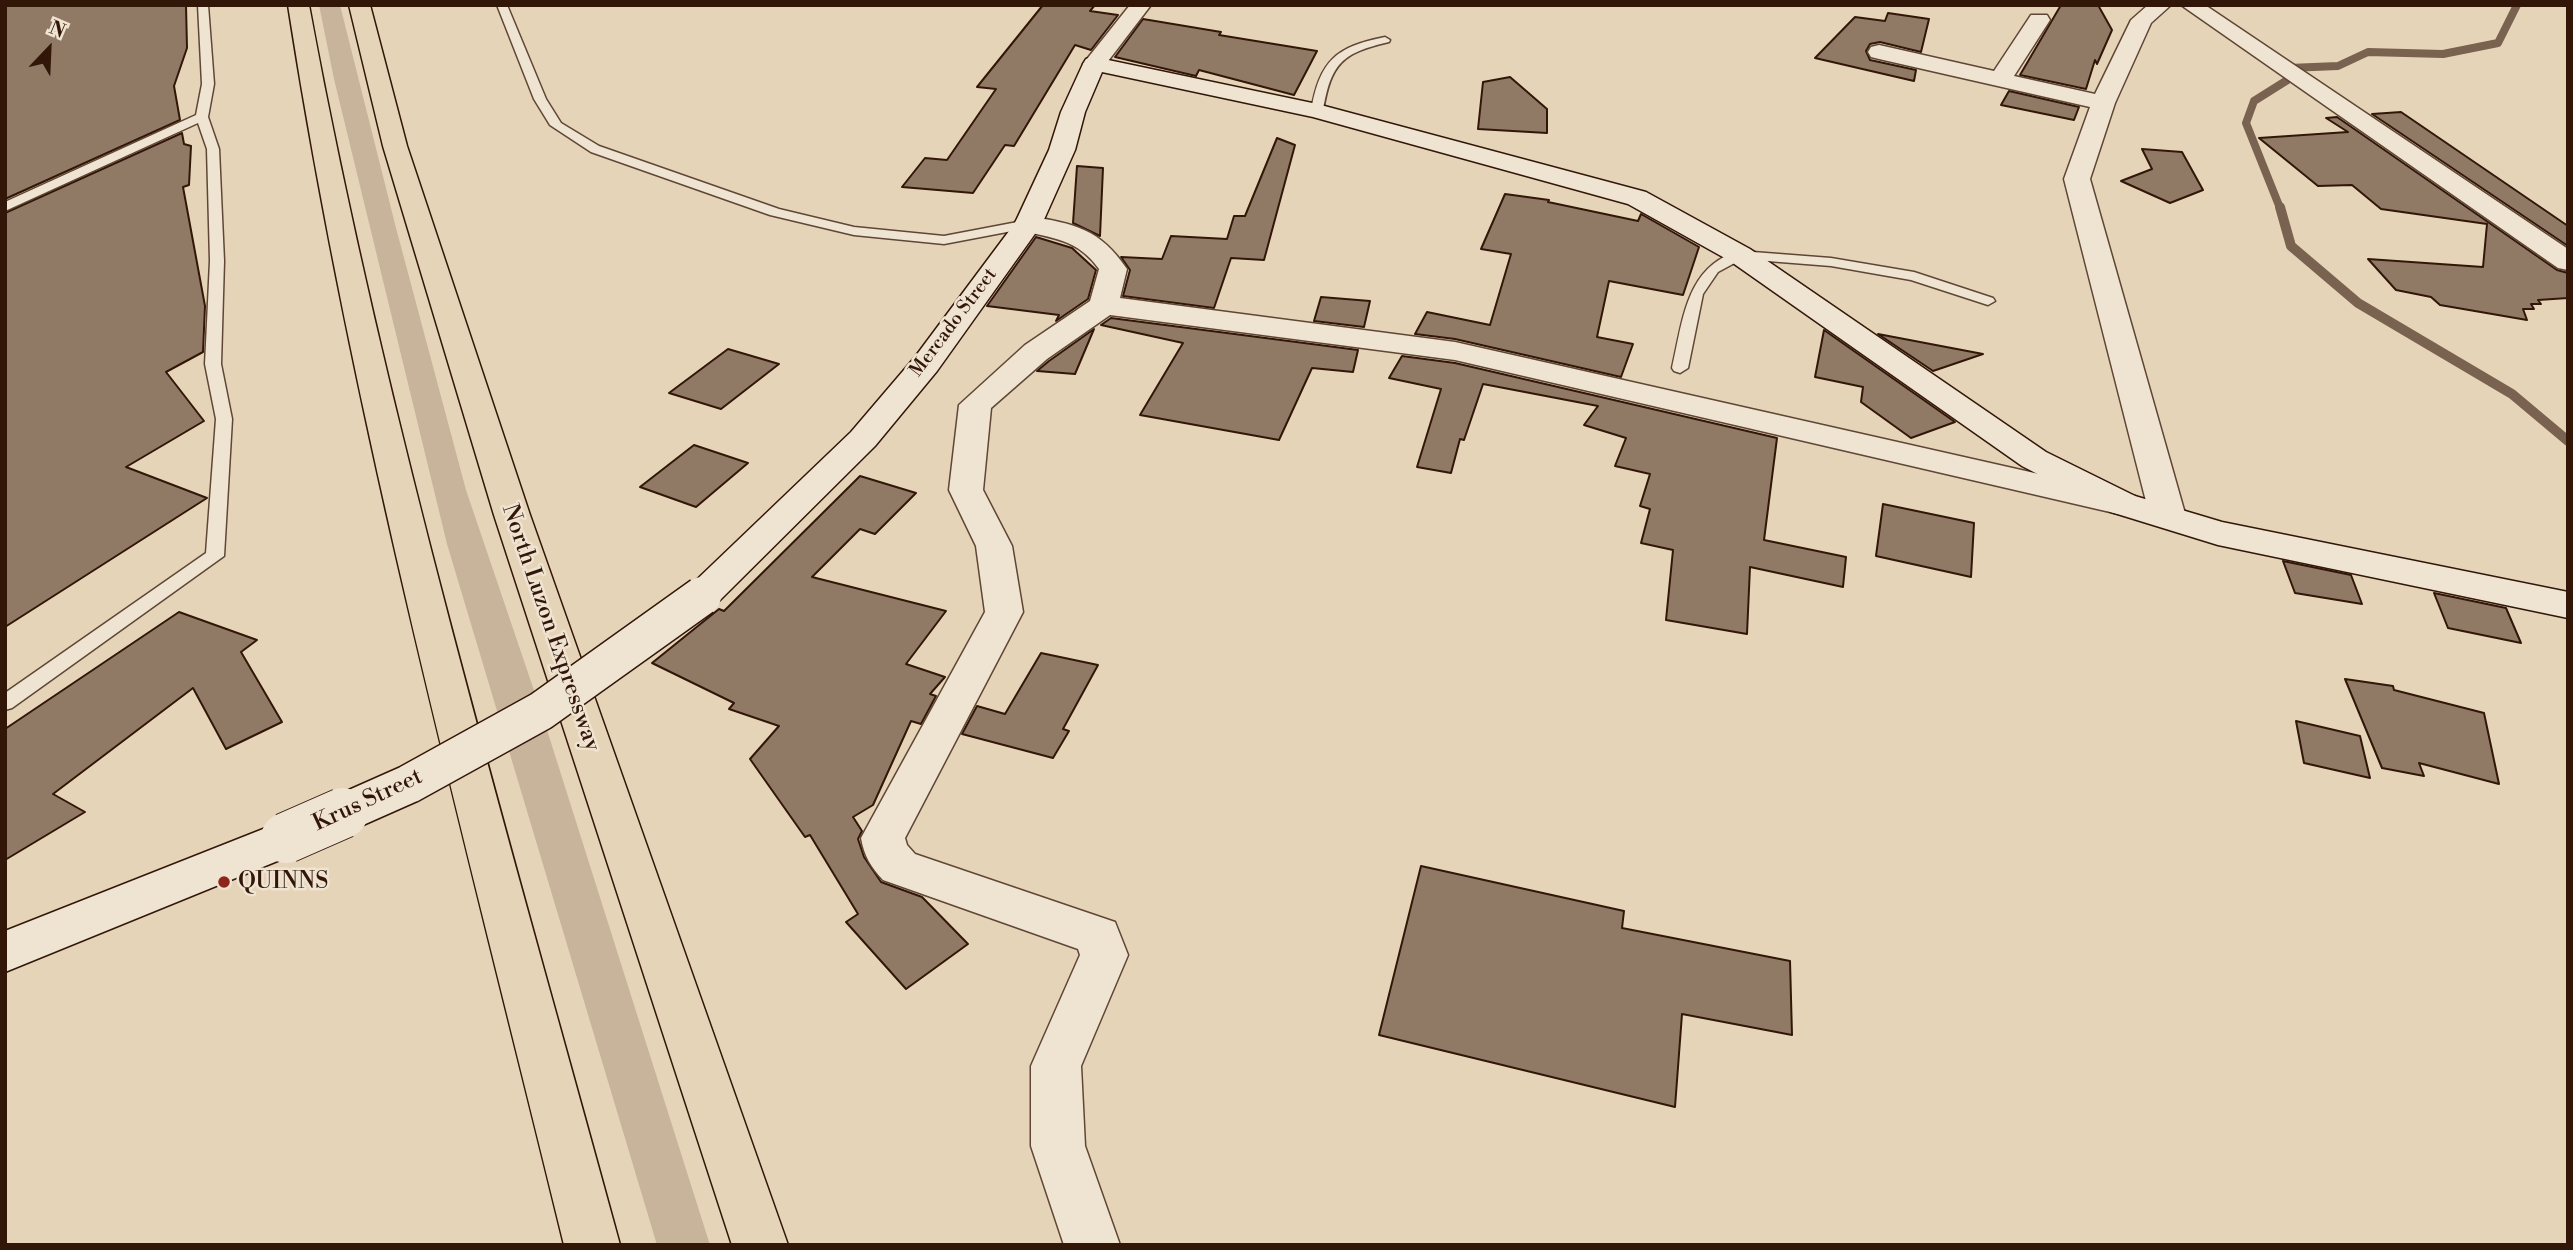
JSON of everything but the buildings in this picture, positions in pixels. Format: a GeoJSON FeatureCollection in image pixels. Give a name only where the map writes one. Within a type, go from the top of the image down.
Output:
{"type":"FeatureCollection","features":[{"type":"Feature","properties":{"kind":"highway"},"geometry":{"type":"LineString","coordinates":[[298,5],[325,164],[411,543],[592,1245]]}},
{"type":"Feature","properties":{"kind":"highway","name":"North Luzon Expressway"},"geometry":{"type":"LineString","coordinates":[[359,5],[395,146],[512,515],[760,1245]]}},
{"type":"Feature","properties":{"kind":"street","name":"Mercado Street"},"geometry":{"type":"LineString","coordinates":[[702,596],[863,439],[926,364],[1028,224],[1062,150],[1073,112],[1094,64],[1142,5]]}},
{"type":"Feature","properties":{"kind":"street"},"geometry":{"type":"LineString","coordinates":[[2161,5],[2142,20],[2103,103],[2077,178],[2168,517]]}},
{"type":"Feature","properties":{"kind":"street"},"geometry":{"type":"LineString","coordinates":[[2191,5],[2568,262]]}},
{"type":"Feature","properties":{"kind":"street"},"geometry":{"type":"LineString","coordinates":[[2001,79],[2039,20]]}},
{"type":"Feature","properties":{"kind":"street"},"geometry":{"type":"LineString","coordinates":[[1879,52],[2103,103]]}},
{"type":"Feature","properties":{"kind":"street"},"geometry":{"type":"LineString","coordinates":[[1094,64],[1317,111],[1637,198],[1740,255],[2034,459],[2123,503]]}},
{"type":"Feature","properties":{"kind":"street"},"geometry":{"type":"LineString","coordinates":[[1028,224],[1073,232],[1099,247],[1112,268],[1104,305]]}},
{"type":"Feature","properties":{"kind":"street"},"geometry":{"type":"LineString","coordinates":[[1091,1245],[1058,1146],[1056,1066],[1104,955],[1098,936],[899,867],[886,853],[883,838],[1004,612],[994,546],[966,490],[975,405],[1036,352],[1104,305],[1455,351],[2123,503],[2218,533],[2568,605]]}},
{"type":"Feature","properties":{"kind":"street","name":"Krus Street"},"geometry":{"type":"LineString","coordinates":[[5,952],[286,838],[409,784],[541,710],[702,596]]}},
{"type":"Feature","properties":{"kind":"lane"},"geometry":{"type":"LineString","coordinates":[[5,703],[215,556],[224,419],[213,364],[217,261],[212,149],[202,117],[208,84],[203,5]]}},
{"type":"Feature","properties":{"kind":"lane"},"geometry":{"type":"LineString","coordinates":[[502,5],[540,99],[556,125],[595,149],[775,212],[854,231],[944,240],[1028,224]]}},
{"type":"Feature","properties":{"kind":"lane"},"geometry":{"type":"LineString","coordinates":[[1317,111],[1321,81],[1332,61],[1358,45],[1385,40]]}},
{"type":"Feature","properties":{"kind":"lane"},"geometry":{"type":"LineString","coordinates":[[5,207],[202,117]]}},
{"type":"Feature","properties":{"kind":"lane"},"geometry":{"type":"LineString","coordinates":[[1680,368],[1696,294],[1713,269],[1740,255],[1831,262],[1914,276],[1988,301]]}},
{"type":"Feature","properties":{"kind":"shaded area"},"geometry":{"type":"Polygon","coordinates":[[[319,5],[340,5],[466,490],[541,711],[710,1245],[657,1245],[447,544],[334,79],[319,5]]]}},
{"type":"Feature","properties":{"kind":"waterway"},"geometry":{"type":"LineString","coordinates":[[2280,208],[2246,123],[2254,101],[2289,79],[2289,68],[2338,66],[2368,52],[2443,54],[2498,43],[2517,5]]}},
{"type":"Feature","properties":{"kind":"waterway"},"geometry":{"type":"LineString","coordinates":[[2280,207],[2291,246],[2358,303],[2512,394],[2568,441]]}},
{"type":"Feature","properties":{"kind":"place","name":"QUINNS"},"geometry":{"type":"Point","coordinates":[224,882]}}]}
